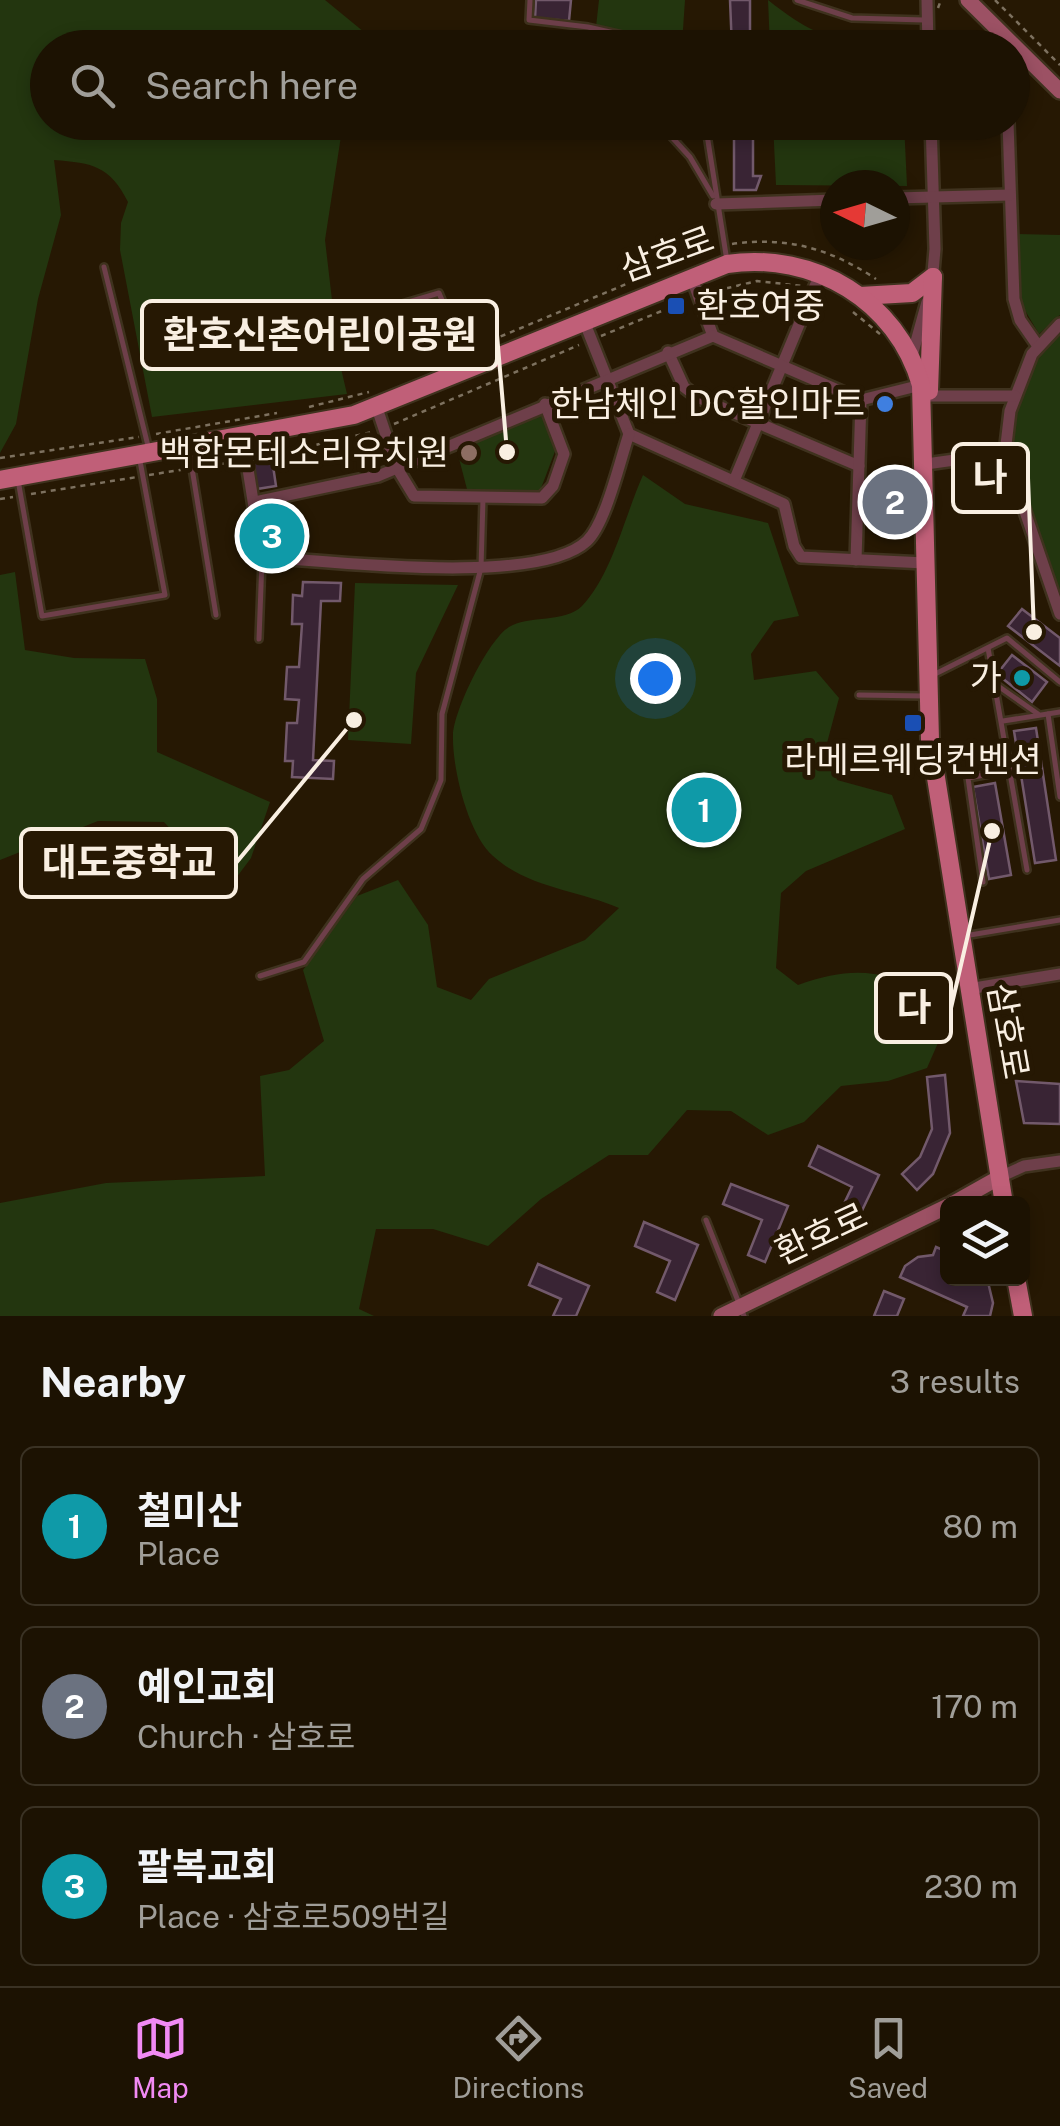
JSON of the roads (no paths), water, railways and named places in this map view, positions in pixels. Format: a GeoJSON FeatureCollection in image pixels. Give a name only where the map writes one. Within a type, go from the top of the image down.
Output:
{"type":"FeatureCollection","features":[{"type":"Feature","properties":{"kind":"main road","name":"삼호로"},"geometry":{"type":"LineString","coordinates":[[13,484],[377,408],[727,264],[770,261],[818,282],[895,328],[912,356],[925,391]]}},
{"type":"Feature","properties":{"kind":"main road"},"geometry":{"type":"LineString","coordinates":[[854,302],[912,292],[933,277]]}},
{"type":"Feature","properties":{"kind":"main road","name":"삼호로"},"geometry":{"type":"LineString","coordinates":[[933,277],[925,391],[926,688],[960,937],[1003,1196]]}},
{"type":"Feature","properties":{"kind":"main road"},"geometry":{"type":"LineString","coordinates":[[1017,1286],[1023,1316]]}},
{"type":"Feature","properties":{"kind":"street"},"geometry":{"type":"LineString","coordinates":[[927,30],[928,0]]}},
{"type":"Feature","properties":{"kind":"street"},"geometry":{"type":"LineString","coordinates":[[968,0],[994,30]]}},
{"type":"Feature","properties":{"kind":"street"},"geometry":{"type":"LineString","coordinates":[[1030,65],[1060,91]]}},
{"type":"Feature","properties":{"kind":"street"},"geometry":{"type":"LineString","coordinates":[[912,356],[933,277],[931,140]]}},
{"type":"Feature","properties":{"kind":"street"},"geometry":{"type":"LineString","coordinates":[[1008,140],[1014,298],[1020,320],[1038,346]]}},
{"type":"Feature","properties":{"kind":"street"},"geometry":{"type":"LineString","coordinates":[[910,198],[1010,195]]}},
{"type":"Feature","properties":{"kind":"street"},"geometry":{"type":"LineString","coordinates":[[716,204],[820,201]]}},
{"type":"Feature","properties":{"kind":"street"},"geometry":{"type":"LineString","coordinates":[[691,276],[712,336]]}},
{"type":"Feature","properties":{"kind":"street"},"geometry":{"type":"LineString","coordinates":[[734,481],[818,282]]}},
{"type":"Feature","properties":{"kind":"street"},"geometry":{"type":"LineString","coordinates":[[243,438],[262,558],[481,568],[553,556],[586,542],[596,526],[629,434],[584,321]]}},
{"type":"Feature","properties":{"kind":"street"},"geometry":{"type":"LineString","coordinates":[[1060,324],[1038,346],[1014,396],[1005,453],[1060,614]]}},
{"type":"Feature","properties":{"kind":"street"},"geometry":{"type":"LineString","coordinates":[[254,502],[332,488],[398,468],[712,336],[862,400],[925,391],[1014,396]]}},
{"type":"Feature","properties":{"kind":"street"},"geometry":{"type":"LineString","coordinates":[[668,352],[690,392],[859,466]]}},
{"type":"Feature","properties":{"kind":"street"},"geometry":{"type":"LineString","coordinates":[[856,560],[862,400]]}},
{"type":"Feature","properties":{"kind":"street"},"geometry":{"type":"LineString","coordinates":[[377,408],[398,468],[414,496],[534,499],[552,486],[564,454],[545,404]]}},
{"type":"Feature","properties":{"kind":"street"},"geometry":{"type":"LineString","coordinates":[[629,434],[784,504],[794,546],[801,556],[925,562]]}},
{"type":"Feature","properties":{"kind":"street"},"geometry":{"type":"LineString","coordinates":[[926,464],[1005,453]]}},
{"type":"Feature","properties":{"kind":"street"},"geometry":{"type":"LineString","coordinates":[[968,988],[1060,974]]}},
{"type":"Feature","properties":{"kind":"street"},"geometry":{"type":"LineString","coordinates":[[1000,1177],[1024,1166],[1060,1161]]}},
{"type":"Feature","properties":{"kind":"street","name":"환호로"},"geometry":{"type":"LineString","coordinates":[[966,1196],[1000,1177]]}},
{"type":"Feature","properties":{"kind":"street","name":"환호로"},"geometry":{"type":"LineString","coordinates":[[721,1316],[742,1311],[940,1210]]}},
{"type":"Feature","properties":{"kind":"street"},"geometry":{"type":"LineString","coordinates":[[920,1220],[940,1219]]}},
{"type":"Feature","properties":{"kind":"lane"},"geometry":{"type":"LineString","coordinates":[[530,0],[528,20],[601,30]]}},
{"type":"Feature","properties":{"kind":"lane"},"geometry":{"type":"LineString","coordinates":[[797,0],[852,18],[927,20]]}},
{"type":"Feature","properties":{"kind":"lane"},"geometry":{"type":"LineString","coordinates":[[674,140],[690,157],[716,204]]}},
{"type":"Feature","properties":{"kind":"lane"},"geometry":{"type":"LineString","coordinates":[[707,140],[727,264]]}},
{"type":"Feature","properties":{"kind":"lane"},"geometry":{"type":"LineString","coordinates":[[13,484],[42,616],[165,595],[143,476],[144,454],[104,267]]}},
{"type":"Feature","properties":{"kind":"lane"},"geometry":{"type":"LineString","coordinates":[[395,306],[439,293],[472,368]]}},
{"type":"Feature","properties":{"kind":"lane"},"geometry":{"type":"LineString","coordinates":[[188,447],[216,615]]}},
{"type":"Feature","properties":{"kind":"lane"},"geometry":{"type":"LineString","coordinates":[[260,976],[304,962],[363,879],[421,829],[441,780],[442,714],[481,568],[483,499]]}},
{"type":"Feature","properties":{"kind":"lane"},"geometry":{"type":"LineString","coordinates":[[259,639],[262,558]]}},
{"type":"Feature","properties":{"kind":"lane"},"geometry":{"type":"LineString","coordinates":[[859,695],[926,688],[1007,638],[1060,682]]}},
{"type":"Feature","properties":{"kind":"lane"},"geometry":{"type":"LineString","coordinates":[[988,648],[1027,870]]}},
{"type":"Feature","properties":{"kind":"lane"},"geometry":{"type":"LineString","coordinates":[[995,684],[1039,716]]}},
{"type":"Feature","properties":{"kind":"lane"},"geometry":{"type":"LineString","coordinates":[[1003,721],[1060,712]]}},
{"type":"Feature","properties":{"kind":"lane"},"geometry":{"type":"LineString","coordinates":[[1048,714],[1060,797]]}},
{"type":"Feature","properties":{"kind":"lane"},"geometry":{"type":"LineString","coordinates":[[983,882],[968,778],[1011,770]]}},
{"type":"Feature","properties":{"kind":"lane"},"geometry":{"type":"LineString","coordinates":[[960,937],[1060,920]]}},
{"type":"Feature","properties":{"kind":"lane"},"geometry":{"type":"LineString","coordinates":[[706,1220],[742,1311]]}},
{"type":"Feature","properties":{"kind":"place","name":"환호여중"},"geometry":{"type":"Point","coordinates":[676,306]}},
{"type":"Feature","properties":{"kind":"place","name":"한남체인 DC할인마트"},"geometry":{"type":"Point","coordinates":[885,404]}},
{"type":"Feature","properties":{"kind":"place","name":"환호신촌어린이공원"},"geometry":{"type":"Point","coordinates":[507,452]}},
{"type":"Feature","properties":{"kind":"place","name":"백합몬테소리유치원"},"geometry":{"type":"Point","coordinates":[469,453]}},
{"type":"Feature","properties":{"kind":"place","name":"예인교회"},"geometry":{"type":"Point","coordinates":[895,502]}},
{"type":"Feature","properties":{"kind":"place","name":"팔복교회"},"geometry":{"type":"Point","coordinates":[272,536]}},
{"type":"Feature","properties":{"kind":"place","name":"나"},"geometry":{"type":"Point","coordinates":[1034,632]}},
{"type":"Feature","properties":{"kind":"place","name":"가"},"geometry":{"type":"Point","coordinates":[1022,678]}},
{"type":"Feature","properties":{"kind":"place","name":"대도중학교"},"geometry":{"type":"Point","coordinates":[354,720]}},
{"type":"Feature","properties":{"kind":"place","name":"라메르웨딩컨벤션"},"geometry":{"type":"Point","coordinates":[913,723]}},
{"type":"Feature","properties":{"kind":"place","name":"철미산"},"geometry":{"type":"Point","coordinates":[704,810]}},
{"type":"Feature","properties":{"kind":"place","name":"다"},"geometry":{"type":"Point","coordinates":[992,831]}}]}
